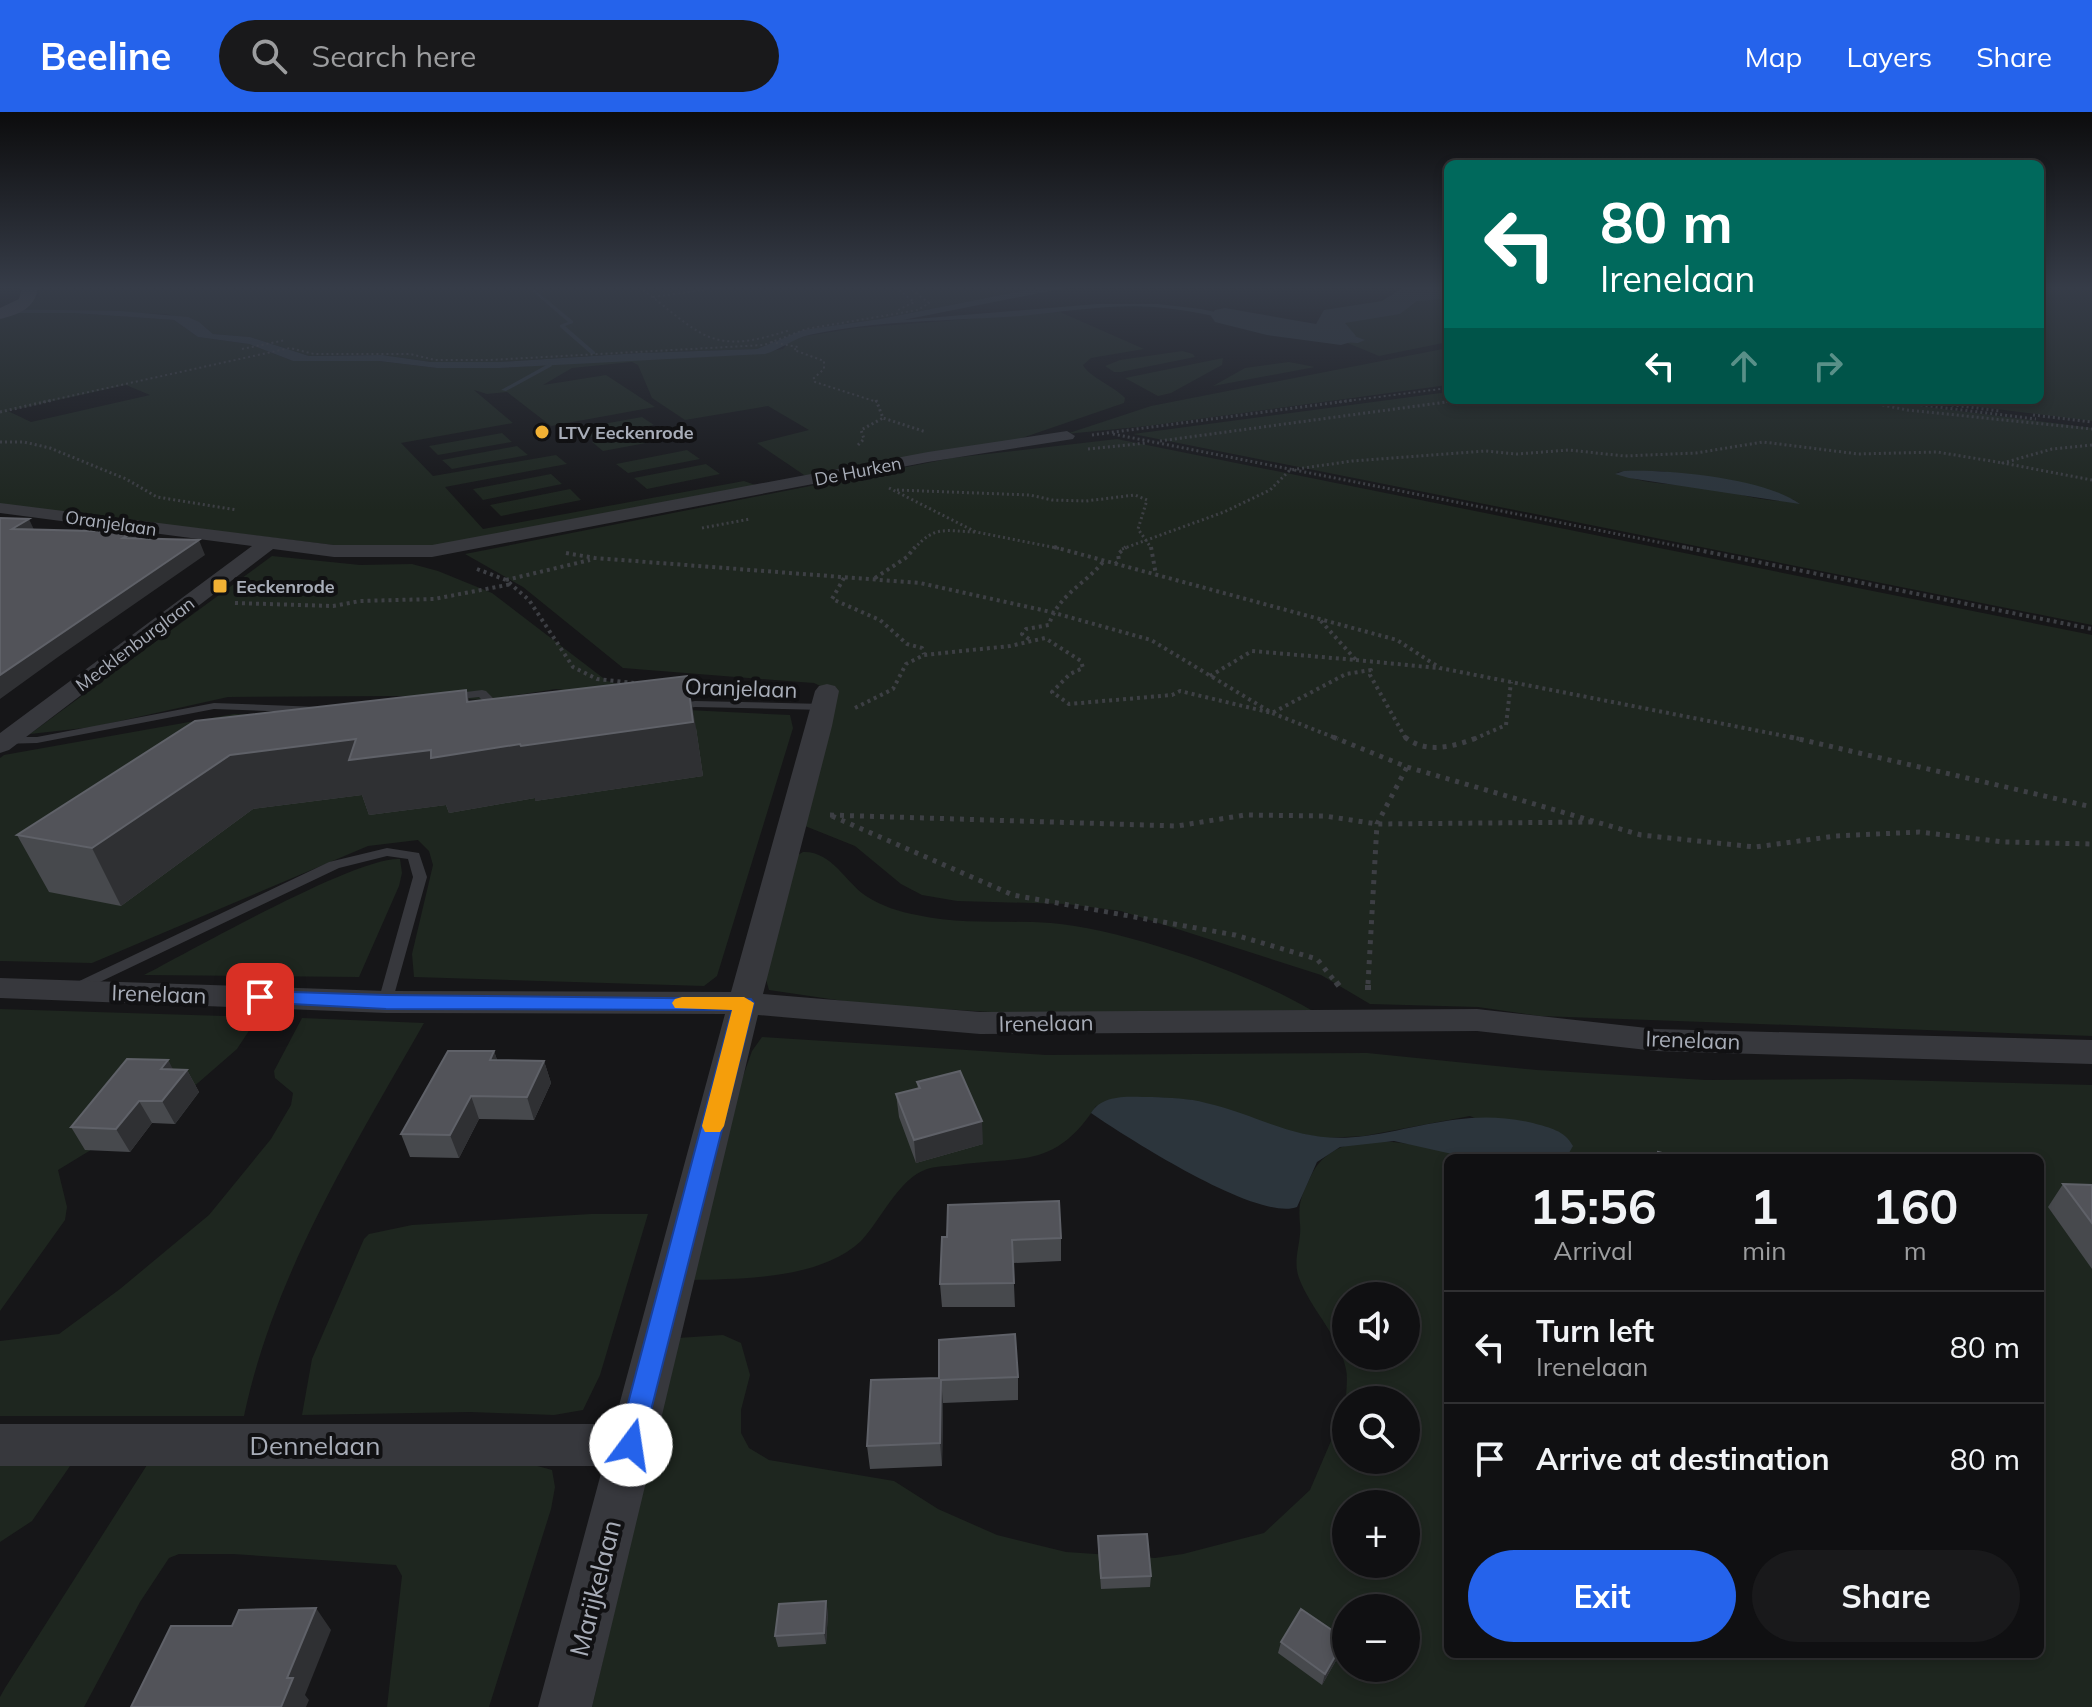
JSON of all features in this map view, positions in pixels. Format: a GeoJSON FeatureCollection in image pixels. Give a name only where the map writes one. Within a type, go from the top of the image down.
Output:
{"type":"FeatureCollection","features":[{"type":"Feature","properties":{"kind":"street","name":"De Hurken"},"geometry":{"type":"LineString","coordinates":[[270,542],[334,551],[384,553],[438,550],[928,457],[1067,436]]}},
{"type":"Feature","properties":{"kind":"street","name":"Oranjelaan"},"geometry":{"type":"LineString","coordinates":[[0,508],[270,542]]}},
{"type":"Feature","properties":{"kind":"street","name":"Mecklenburglaan"},"geometry":{"type":"LineString","coordinates":[[2,743],[270,542]]}},
{"type":"Feature","properties":{"kind":"street","name":"Oranjelaan"},"geometry":{"type":"LineString","coordinates":[[744,1003],[823,708]]}},
{"type":"Feature","properties":{"kind":"street","name":"Irenelaan"},"geometry":{"type":"LineString","coordinates":[[0,988],[386,1002],[744,1003],[980,1023],[1477,1020],[1656,1040],[2092,1052]]}},
{"type":"Feature","properties":{"kind":"street","name":"Marijkelaan"},"geometry":{"type":"LineString","coordinates":[[565,1707],[744,1003]]}},
{"type":"Feature","properties":{"kind":"street","name":"Dennelaan"},"geometry":{"type":"LineString","coordinates":[[0,1445],[631,1445]]}},
{"type":"Feature","properties":{"kind":"lane"},"geometry":{"type":"LineString","coordinates":[[436,699],[482,693],[494,705],[496,736]]}},
{"type":"Feature","properties":{"kind":"lane"},"geometry":{"type":"LineString","coordinates":[[664,709],[695,704],[823,708]]}},
{"type":"Feature","properties":{"kind":"lane"},"geometry":{"type":"LineString","coordinates":[[2,743],[37,740],[214,706],[328,711]]}},
{"type":"Feature","properties":{"kind":"lane"},"geometry":{"type":"LineString","coordinates":[[71,991],[334,865],[387,852],[414,856],[420,877],[386,1002]]}},
{"type":"Feature","properties":{"kind":"path"},"geometry":{"type":"LineString","coordinates":[[0,412],[230,361]]}},
{"type":"Feature","properties":{"kind":"path"},"geometry":{"type":"LineString","coordinates":[[824,361],[824,369],[813,379],[815,382],[876,400],[883,418],[936,437],[928,457]]}},
{"type":"Feature","properties":{"kind":"path"},"geometry":{"type":"LineString","coordinates":[[1067,436],[1113,434],[1444,389]]}},
{"type":"Feature","properties":{"kind":"path"},"geometry":{"type":"LineString","coordinates":[[1083,450],[1444,403]]}},
{"type":"Feature","properties":{"kind":"path"},"geometry":{"type":"LineString","coordinates":[[1880,404],[1907,410],[2092,426]]}},
{"type":"Feature","properties":{"kind":"path"},"geometry":{"type":"LineString","coordinates":[[1911,404],[2092,426]]}},
{"type":"Feature","properties":{"kind":"path"},"geometry":{"type":"LineString","coordinates":[[1937,404],[2092,426]]}},
{"type":"Feature","properties":{"kind":"path"},"geometry":{"type":"LineString","coordinates":[[1113,434],[2092,629]]}},
{"type":"Feature","properties":{"kind":"path"},"geometry":{"type":"LineString","coordinates":[[1115,564],[1122,549],[1224,512],[1270,490],[1290,470],[1352,461],[1485,451],[1517,454],[1569,450],[1624,456],[1696,453],[1763,442],[1858,454],[1937,452],[2092,480]]}},
{"type":"Feature","properties":{"kind":"path"},"geometry":{"type":"LineString","coordinates":[[2003,463],[2052,449],[2092,445]]}},
{"type":"Feature","properties":{"kind":"path"},"geometry":{"type":"LineString","coordinates":[[885,485],[902,497],[976,532]]}},
{"type":"Feature","properties":{"kind":"path"},"geometry":{"type":"LineString","coordinates":[[941,531],[951,520]]}},
{"type":"Feature","properties":{"kind":"path"},"geometry":{"type":"LineString","coordinates":[[874,578],[907,557],[927,534],[941,531],[976,532],[1049,546],[1397,640],[1440,668]]}},
{"type":"Feature","properties":{"kind":"path"},"geometry":{"type":"LineString","coordinates":[[438,550],[444,560],[513,584],[529,600],[573,667],[597,679],[640,684]]}},
{"type":"Feature","properties":{"kind":"path"},"geometry":{"type":"LineString","coordinates":[[554,550],[595,558],[920,583],[1051,612],[1151,640],[1272,713]]}},
{"type":"Feature","properties":{"kind":"path"},"geometry":{"type":"LineString","coordinates":[[506,580],[595,558]]}},
{"type":"Feature","properties":{"kind":"path"},"geometry":{"type":"LineString","coordinates":[[1029,639],[1022,634],[1026,629],[1049,625],[1051,612],[1069,591],[1087,581],[1103,562]]}},
{"type":"Feature","properties":{"kind":"path"},"geometry":{"type":"LineString","coordinates":[[844,578],[832,599],[880,620],[907,644],[922,648],[924,655]]}},
{"type":"Feature","properties":{"kind":"path"},"geometry":{"type":"LineString","coordinates":[[186,606],[244,602],[333,606],[360,601],[434,599],[513,584]]}},
{"type":"Feature","properties":{"kind":"path"},"geometry":{"type":"LineString","coordinates":[[1319,619],[1356,660]]}},
{"type":"Feature","properties":{"kind":"path"},"geometry":{"type":"LineString","coordinates":[[823,708],[893,689],[906,664],[924,655],[1010,646],[1029,639],[1045,638],[1056,643],[1062,652],[1081,661],[1083,668],[1070,674],[1052,692],[1069,704],[1172,695],[1180,691],[1272,713],[1407,767],[1641,835],[1755,847],[1836,836],[1919,832],[2004,842],[2092,844]]}},
{"type":"Feature","properties":{"kind":"path"},"geometry":{"type":"LineString","coordinates":[[1210,676],[1252,651],[1440,668],[1834,746],[2092,807]]}},
{"type":"Feature","properties":{"kind":"path"},"geometry":{"type":"LineString","coordinates":[[1272,713],[1346,674],[1371,670],[1370,675],[1406,740],[1429,750],[1487,735],[1506,725],[1511,682]]}},
{"type":"Feature","properties":{"kind":"path"},"geometry":{"type":"LineString","coordinates":[[1367,1020],[1377,824],[1407,767]]}},
{"type":"Feature","properties":{"kind":"path"},"geometry":{"type":"LineString","coordinates":[[794,814],[1177,826],[1245,815],[1325,816],[1377,824],[1603,822]]}},
{"type":"Feature","properties":{"kind":"path"},"geometry":{"type":"LineString","coordinates":[[829,815],[1013,895],[1235,935],[1317,959],[1367,1020]]}},
{"type":"Feature","properties":{"kind":"shaded area"},"geometry":{"type":"Polygon","coordinates":[[[0,361],[383,361],[437,368],[500,368],[599,361],[1087,361],[1083,365],[1091,374],[1125,398],[1124,403],[1019,439],[807,477],[757,443],[809,430],[768,406],[685,420],[652,398],[638,365],[632,362],[572,368],[543,385],[606,375],[655,407],[551,426],[507,392],[487,394],[474,390],[513,423],[401,443],[433,476],[556,455],[567,464],[445,487],[483,529],[744,481],[758,486],[426,549],[384,551],[0,505],[0,361]],[[126,385],[8,411],[31,422],[150,395],[126,385]]]}},
{"type":"Feature","properties":{"kind":"shaded area"},"geometry":{"type":"Polygon","coordinates":[[[383,361],[624,361],[437,368],[383,361]]]}},
{"type":"Feature","properties":{"kind":"shaded area"},"geometry":{"type":"Polygon","coordinates":[[[427,361],[509,361],[500,362],[427,361]]]}},
{"type":"Feature","properties":{"kind":"shaded area"},"geometry":{"type":"Polygon","coordinates":[[[1116,361],[1173,361],[1121,372],[1114,372],[1105,366],[1116,361]]]}},
{"type":"Feature","properties":{"kind":"shaded area"},"geometry":{"type":"Polygon","coordinates":[[[1206,361],[1223,361],[1222,365],[1171,393],[1158,396],[1125,378],[1206,361]]]}},
{"type":"Feature","properties":{"kind":"shaded area"},"geometry":{"type":"Polygon","coordinates":[[[1379,361],[1444,361],[1444,386],[1148,426],[1066,434],[1151,406],[1379,361]]]}},
{"type":"Feature","properties":{"kind":"shaded area"},"geometry":{"type":"Polygon","coordinates":[[[2044,361],[2092,361],[2092,421],[1954,404],[2044,404],[2044,361]]]}},
{"type":"Feature","properties":{"kind":"shaded area"},"geometry":{"type":"Polygon","coordinates":[[[1289,362],[1315,367],[1213,386],[1245,368],[1289,362]]]}},
{"type":"Feature","properties":{"kind":"shaded area"},"geometry":{"type":"Polygon","coordinates":[[[1444,393],[1444,404],[1905,404],[2092,428],[2092,625],[1133,434],[1444,393]],[[1659,471],[1617,472],[1650,482],[1709,488],[1773,500],[1794,500],[1722,479],[1659,471]]]}},
{"type":"Feature","properties":{"kind":"shaded area"},"geometry":{"type":"Polygon","coordinates":[[[642,417],[654,425],[586,438],[575,429],[642,417]]]}},
{"type":"Feature","properties":{"kind":"shaded area"},"geometry":{"type":"Polygon","coordinates":[[[661,429],[673,438],[603,451],[592,442],[661,429]]]}},
{"type":"Feature","properties":{"kind":"shaded area"},"geometry":{"type":"Polygon","coordinates":[[[502,433],[512,442],[438,455],[429,446],[502,433]]]}},
{"type":"Feature","properties":{"kind":"shaded area"},"geometry":{"type":"Polygon","coordinates":[[[1117,439],[2092,635],[2092,1036],[1540,1016],[1478,1007],[1370,1004],[1321,975],[1121,911],[1067,904],[957,901],[922,895],[901,884],[855,846],[805,826],[829,690],[814,683],[623,668],[523,587],[465,554],[952,458],[1117,439]]]}},
{"type":"Feature","properties":{"kind":"shaded area"},"geometry":{"type":"Polygon","coordinates":[[[517,446],[528,455],[452,469],[442,460],[517,446]]]}},
{"type":"Feature","properties":{"kind":"shaded area"},"geometry":{"type":"Polygon","coordinates":[[[687,450],[700,459],[628,473],[616,464],[687,450]]]}},
{"type":"Feature","properties":{"kind":"shaded area"},"geometry":{"type":"Polygon","coordinates":[[[706,464],[720,474],[647,489],[634,478],[706,464]]]}},
{"type":"Feature","properties":{"kind":"shaded area"},"geometry":{"type":"Polygon","coordinates":[[[1624,471],[1715,477],[1764,488],[1800,504],[1615,474],[1624,471]]]}},
{"type":"Feature","properties":{"kind":"shaded area"},"geometry":{"type":"Polygon","coordinates":[[[551,474],[562,484],[483,500],[473,489],[551,474]]]}},
{"type":"Feature","properties":{"kind":"shaded area"},"geometry":{"type":"Polygon","coordinates":[[[570,489],[581,500],[501,516],[490,505],[570,489]]]}},
{"type":"Feature","properties":{"kind":"shaded area"},"geometry":{"type":"Polygon","coordinates":[[[272,556],[360,565],[412,564],[438,571],[492,593],[607,681],[618,684],[578,692],[556,689],[485,700],[399,696],[228,697],[93,727],[30,734],[272,556]]]}},
{"type":"Feature","properties":{"kind":"shaded area"},"geometry":{"type":"Polygon","coordinates":[[[687,710],[790,715],[793,728],[717,976],[704,986],[414,977],[412,954],[433,865],[429,851],[418,840],[368,846],[92,963],[0,961],[0,758],[4,755],[234,714],[394,719],[687,710]]]}},
{"type":"Feature","properties":{"kind":"shaded area"},"geometry":{"type":"Polygon","coordinates":[[[803,852],[822,856],[866,896],[897,910],[951,920],[1051,923],[1113,934],[1220,968],[1311,1010],[1055,1016],[864,1004],[769,990],[765,976],[796,856],[803,852]]]}},
{"type":"Feature","properties":{"kind":"shaded area"},"geometry":{"type":"Polygon","coordinates":[[[400,859],[402,873],[399,886],[359,977],[144,975],[312,888],[348,872],[400,859]]]}},
{"type":"Feature","properties":{"kind":"shaded area"},"geometry":{"type":"Polygon","coordinates":[[[0,1009],[258,1017],[237,1049],[191,1089],[58,1170],[67,1207],[65,1220],[0,1311],[0,1009]]]}},
{"type":"Feature","properties":{"kind":"shaded area"},"geometry":{"type":"Polygon","coordinates":[[[302,1018],[424,1023],[344,1165],[295,1262],[257,1363],[244,1416],[0,1416],[0,1341],[59,1334],[120,1289],[209,1215],[271,1139],[291,1105],[293,1093],[275,1078],[274,1071],[302,1018]]]}},
{"type":"Feature","properties":{"kind":"shaded area"},"geometry":{"type":"Polygon","coordinates":[[[762,1037],[1046,1055],[1367,1053],[1537,1070],[1706,1080],[1852,1079],[2092,1085],[2092,1707],[592,1707],[678,1338],[723,1335],[741,1343],[750,1375],[741,1410],[741,1433],[749,1448],[769,1460],[894,1481],[938,1509],[997,1535],[1066,1552],[1155,1558],[1264,1533],[1310,1490],[1332,1439],[1332,1474],[1420,1474],[1420,1386],[1347,1386],[1346,1370],[1420,1370],[1420,1282],[1332,1282],[1332,1336],[1304,1290],[1296,1264],[1301,1200],[1322,1160],[1339,1148],[1382,1141],[1453,1154],[1444,1154],[1444,1658],[2044,1658],[2044,1154],[1557,1154],[1470,1116],[1364,1136],[1325,1138],[1283,1131],[1191,1100],[1152,1097],[1096,1106],[1066,1141],[1036,1156],[934,1167],[917,1174],[899,1191],[861,1241],[825,1263],[803,1270],[757,1277],[691,1280],[741,1082],[752,1051],[762,1037]]]}},
{"type":"Feature","properties":{"kind":"shaded area"},"geometry":{"type":"Polygon","coordinates":[[[1127,1097],[1199,1101],[1320,1137],[1365,1136],[1468,1118],[1510,1119],[1551,1128],[1565,1136],[1573,1146],[1568,1154],[1452,1154],[1394,1141],[1340,1147],[1317,1162],[1297,1207],[1278,1208],[1253,1202],[1192,1175],[1091,1113],[1103,1102],[1127,1097]]]}},
{"type":"Feature","properties":{"kind":"shaded area"},"geometry":{"type":"Polygon","coordinates":[[[591,1214],[648,1214],[600,1375],[583,1410],[554,1415],[470,1412],[302,1415],[312,1359],[364,1239],[369,1234],[412,1225],[591,1214]]]}},
{"type":"Feature","properties":{"kind":"shaded area"},"geometry":{"type":"Polygon","coordinates":[[[530,1464],[552,1470],[555,1487],[551,1509],[489,1707],[387,1707],[402,1576],[396,1565],[233,1554],[179,1554],[169,1558],[140,1602],[84,1707],[0,1707],[0,1697],[5,1688],[147,1465],[530,1464]]]}},
{"type":"Feature","properties":{"kind":"shaded area"},"geometry":{"type":"Polygon","coordinates":[[[0,1466],[70,1466],[32,1521],[0,1542],[0,1466]]]}},
{"type":"Feature","properties":{"kind":"building"},"geometry":{"type":"Polygon","coordinates":[[[0,518],[29,519],[12,529],[134,532],[123,538],[199,540],[0,675],[0,518]]]}},
{"type":"Feature","properties":{"kind":"building"},"geometry":{"type":"Polygon","coordinates":[[[687,676],[693,722],[431,758],[431,750],[349,760],[356,739],[230,755],[92,848],[17,835],[195,721],[466,690],[467,702],[687,676]]]}},
{"type":"Feature","properties":{"kind":"building"},"geometry":{"type":"Polygon","coordinates":[[[448,1051],[494,1051],[490,1060],[544,1061],[527,1097],[471,1096],[450,1135],[401,1134],[448,1051]]]}},
{"type":"Feature","properties":{"kind":"building"},"geometry":{"type":"Polygon","coordinates":[[[127,1059],[168,1060],[161,1069],[187,1070],[162,1101],[139,1101],[116,1129],[71,1127],[127,1059]]]}},
{"type":"Feature","properties":{"kind":"building"},"geometry":{"type":"Polygon","coordinates":[[[960,1071],[982,1121],[914,1140],[896,1094],[920,1088],[917,1082],[960,1071]]]}},
{"type":"Feature","properties":{"kind":"building"},"geometry":{"type":"Polygon","coordinates":[[[2063,1184],[2092,1185],[2092,1223],[2063,1184]]]}},
{"type":"Feature","properties":{"kind":"building"},"geometry":{"type":"Polygon","coordinates":[[[1059,1201],[1061,1238],[1012,1240],[1014,1283],[940,1284],[942,1237],[947,1237],[948,1205],[1059,1201]]]}},
{"type":"Feature","properties":{"kind":"building"},"geometry":{"type":"Polygon","coordinates":[[[1015,1334],[1018,1377],[941,1380],[940,1443],[867,1446],[871,1380],[939,1378],[939,1340],[1015,1334]]]}},
{"type":"Feature","properties":{"kind":"building"},"geometry":{"type":"Polygon","coordinates":[[[1147,1534],[1151,1576],[1101,1578],[1098,1536],[1147,1534]]]}},
{"type":"Feature","properties":{"kind":"building"},"geometry":{"type":"Polygon","coordinates":[[[826,1601],[824,1633],[775,1636],[779,1604],[826,1601]]]}},
{"type":"Feature","properties":{"kind":"building"},"geometry":{"type":"Polygon","coordinates":[[[316,1608],[287,1678],[293,1678],[281,1707],[131,1707],[171,1626],[232,1626],[239,1610],[316,1608]]]}},
{"type":"Feature","properties":{"kind":"building"},"geometry":{"type":"Polygon","coordinates":[[[1301,1609],[1332,1630],[1332,1662],[1325,1674],[1281,1642],[1301,1609]]]}},
{"type":"Feature","properties":{"kind":"waterway"},"geometry":{"type":"LineString","coordinates":[[504,390],[550,365]]}},
{"type":"Feature","properties":{"kind":"slow traffic"},"geometry":{"type":"LineString","coordinates":[[682,1003],[744,1003],[713,1126]]}},
{"type":"Feature","properties":{"kind":"place","name":"LTV Eeckenrode"},"geometry":{"type":"Point","coordinates":[542,432]}},
{"type":"Feature","properties":{"kind":"place","name":"Eeckenrode"},"geometry":{"type":"Point","coordinates":[220,586]}},
{"type":"Feature","properties":{"kind":"route"},"geometry":{"type":"LineString","coordinates":[[260,997],[386,1002],[744,1003],[631,1445]]}}]}
